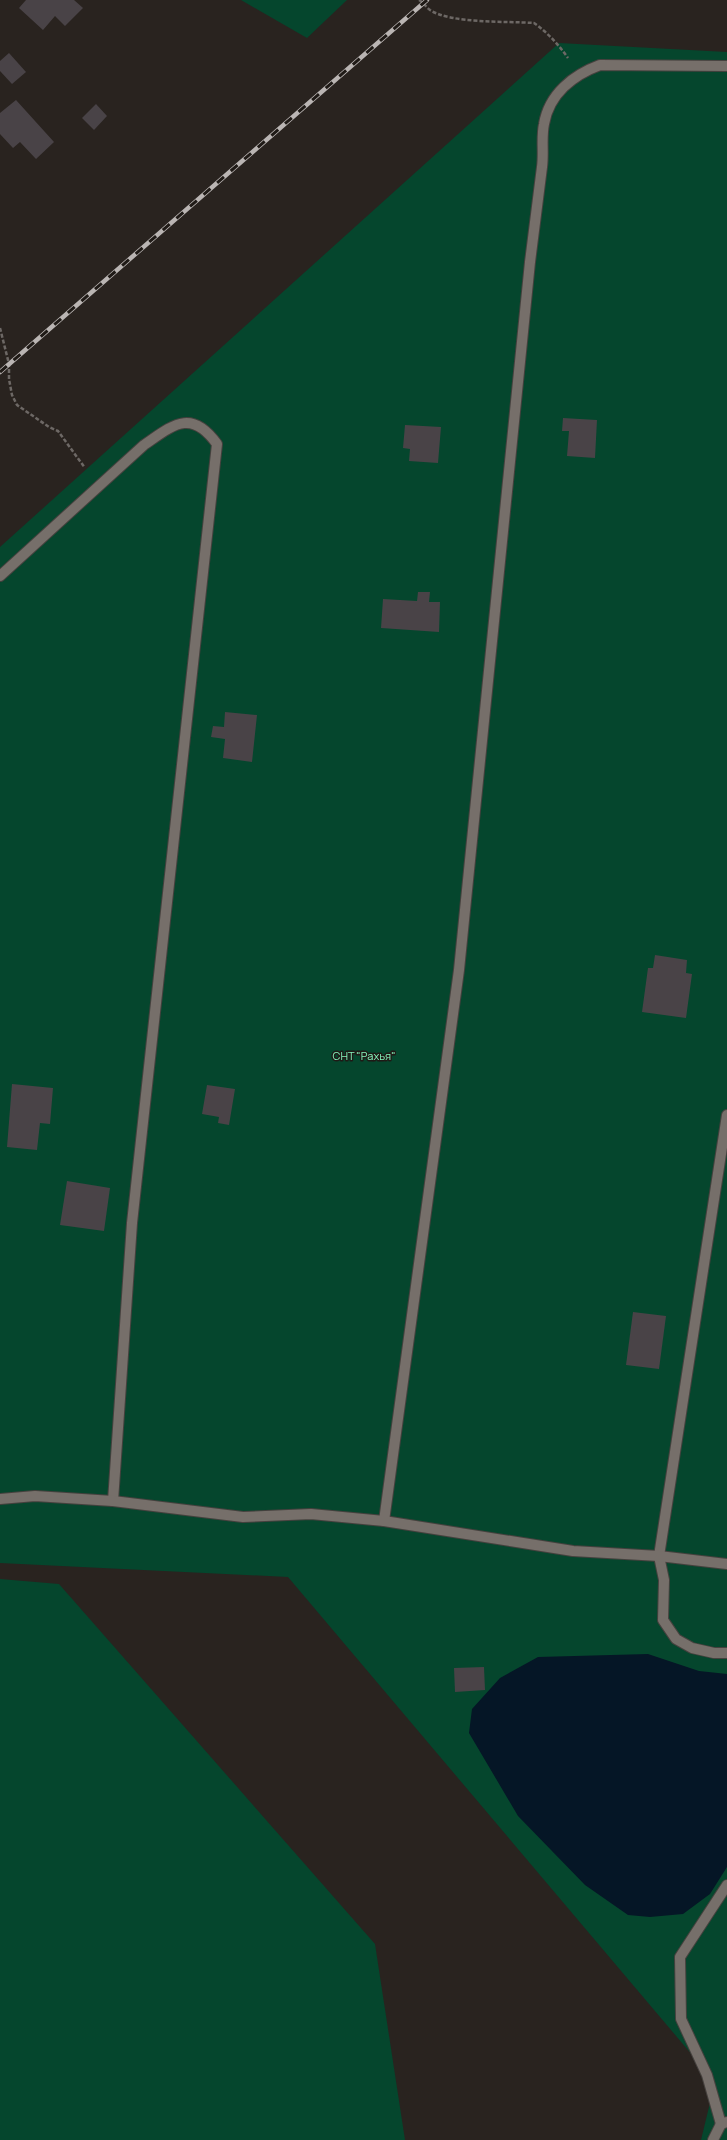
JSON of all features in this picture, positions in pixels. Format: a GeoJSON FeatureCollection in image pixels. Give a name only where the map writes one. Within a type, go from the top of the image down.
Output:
{"type":"FeatureCollection","features":[{"type":"Feature","properties":{"kind":"street"},"geometry":{"type":"LineString","coordinates":[[384,1521],[459,970],[530,262],[543,162],[544,124],[550,106],[558,92],[570,80],[600,65],[618,63],[727,66]]}},
{"type":"Feature","properties":{"kind":"street"},"geometry":{"type":"LineString","coordinates":[[0,576],[144,445],[168,428],[183,423],[198,424],[217,444],[132,1223],[113,1501]]}},
{"type":"Feature","properties":{"kind":"street"},"geometry":{"type":"LineString","coordinates":[[727,1115],[660,1556],[664,1580],[663,1620],[676,1639],[692,1648],[714,1653],[727,1654]]}},
{"type":"Feature","properties":{"kind":"street"},"geometry":{"type":"LineString","coordinates":[[0,1499],[35,1496],[113,1501],[243,1517],[311,1514],[384,1521],[573,1551],[660,1556],[727,1564]]}},
{"type":"Feature","properties":{"kind":"street"},"geometry":{"type":"LineString","coordinates":[[713,2140],[724,2123],[707,2075],[681,2019],[680,1957],[727,1885]]}},
{"type":"Feature","properties":{"kind":"path"},"geometry":{"type":"LineString","coordinates":[[419,0],[430,10],[464,20],[534,23],[556,43],[580,74]]}},
{"type":"Feature","properties":{"kind":"path"},"geometry":{"type":"LineString","coordinates":[[0,328],[9,364],[9,379],[12,395],[17,405],[48,427],[58,431],[98,487]]}},
{"type":"Feature","properties":{"kind":"green space"},"geometry":{"type":"Polygon","coordinates":[[[241,0],[347,0],[307,38],[241,0]]]}},
{"type":"Feature","properties":{"kind":"green space","name":"СНТ \"Рахья\""},"geometry":{"type":"Polygon","coordinates":[[[559,43],[727,52],[727,2140],[701,2140],[715,2082],[288,1577],[0,1563],[0,547],[559,43]]]}},
{"type":"Feature","properties":{"kind":"green space"},"geometry":{"type":"Polygon","coordinates":[[[0,1579],[59,1584],[375,1944],[405,2140],[0,2140],[0,1579]]]}},
{"type":"Feature","properties":{"kind":"water"},"geometry":{"type":"Polygon","coordinates":[[[648,1654],[699,1671],[727,1674],[727,1867],[710,1894],[683,1914],[650,1917],[628,1915],[585,1885],[518,1816],[469,1733],[472,1709],[500,1678],[538,1657],[648,1654]]]}},
{"type":"Feature","properties":{"kind":"building"},"geometry":{"type":"Polygon","coordinates":[[[26,0],[74,0],[83,8],[65,26],[55,16],[43,30],[19,8],[26,0]]]}},
{"type":"Feature","properties":{"kind":"building"},"geometry":{"type":"Polygon","coordinates":[[[9,53],[26,72],[12,84],[0,71],[0,61],[9,53]]]}},
{"type":"Feature","properties":{"kind":"building"},"geometry":{"type":"Polygon","coordinates":[[[16,100],[54,142],[36,159],[20,142],[13,148],[0,134],[0,113],[16,100]]]}},
{"type":"Feature","properties":{"kind":"building"},"geometry":{"type":"Polygon","coordinates":[[[96,104],[107,116],[94,130],[82,118],[96,104]]]}},
{"type":"Feature","properties":{"kind":"building"},"geometry":{"type":"Polygon","coordinates":[[[563,418],[597,420],[595,458],[567,456],[569,431],[562,431],[563,418]]]}},
{"type":"Feature","properties":{"kind":"building"},"geometry":{"type":"Polygon","coordinates":[[[405,425],[441,427],[438,463],[409,461],[410,449],[403,448],[405,425]]]}},
{"type":"Feature","properties":{"kind":"building"},"geometry":{"type":"Polygon","coordinates":[[[418,592],[430,592],[429,602],[440,602],[439,632],[381,628],[383,599],[417,601],[418,592]]]}},
{"type":"Feature","properties":{"kind":"building"},"geometry":{"type":"Polygon","coordinates":[[[225,712],[257,715],[252,762],[223,758],[225,739],[211,737],[213,726],[224,727],[225,712]]]}},
{"type":"Feature","properties":{"kind":"building"},"geometry":{"type":"Polygon","coordinates":[[[655,955],[687,960],[686,973],[692,974],[686,1018],[642,1012],[648,968],[653,968],[655,955]]]}},
{"type":"Feature","properties":{"kind":"building"},"geometry":{"type":"Polygon","coordinates":[[[12,1084],[53,1088],[50,1124],[40,1123],[37,1150],[7,1147],[12,1084]]]}},
{"type":"Feature","properties":{"kind":"building"},"geometry":{"type":"Polygon","coordinates":[[[207,1085],[235,1089],[229,1125],[218,1123],[219,1117],[202,1114],[207,1085]]]}},
{"type":"Feature","properties":{"kind":"building"},"geometry":{"type":"Polygon","coordinates":[[[67,1181],[110,1188],[104,1231],[60,1225],[67,1181]]]}},
{"type":"Feature","properties":{"kind":"building"},"geometry":{"type":"Polygon","coordinates":[[[633,1312],[666,1316],[659,1369],[626,1365],[633,1312]]]}},
{"type":"Feature","properties":{"kind":"building"},"geometry":{"type":"Polygon","coordinates":[[[484,1667],[485,1690],[455,1692],[454,1668],[484,1667]]]}},
{"type":"Feature","properties":{"kind":"railway"},"geometry":{"type":"LineString","coordinates":[[0,372],[427,0]]}}]}
